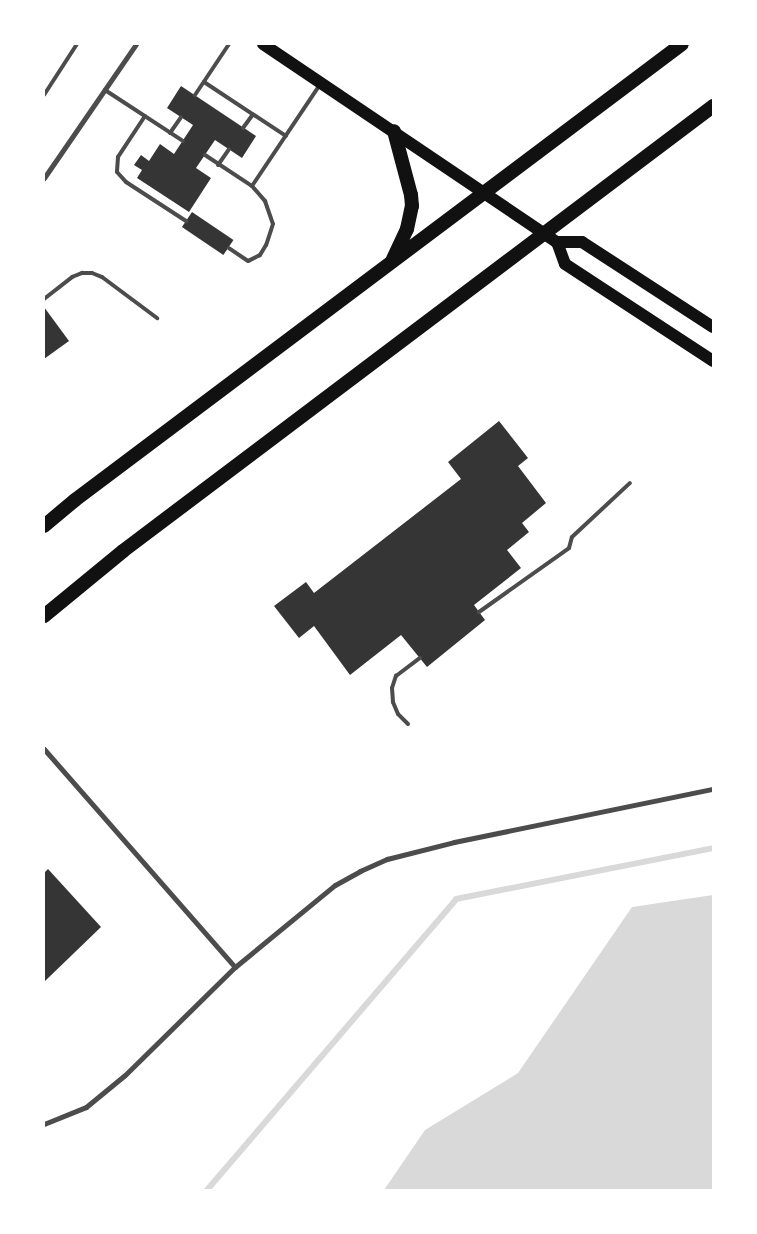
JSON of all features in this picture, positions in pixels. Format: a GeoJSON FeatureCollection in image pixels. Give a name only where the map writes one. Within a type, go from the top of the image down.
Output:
{"type":"FeatureCollection","features":[{"type":"Feature","properties":{"kind":"highway"},"geometry":{"type":"LineString","coordinates":[[44,526],[74,500],[682,44]]}},
{"type":"Feature","properties":{"kind":"highway"},"geometry":{"type":"LineString","coordinates":[[44,616],[123,551],[713,106]]}},
{"type":"Feature","properties":{"kind":"highway"},"geometry":{"type":"LineString","coordinates":[[392,261],[408,229],[412,206],[412,195],[394,131]]}},
{"type":"Feature","properties":{"kind":"highway"},"geometry":{"type":"LineString","coordinates":[[44,531],[74,500]]}},
{"type":"Feature","properties":{"kind":"main road"},"geometry":{"type":"LineString","coordinates":[[263,44],[544,234],[557,242],[582,242],[713,327]]}},
{"type":"Feature","properties":{"kind":"main road"},"geometry":{"type":"LineString","coordinates":[[557,242],[565,264],[713,361]]}},
{"type":"Feature","properties":{"kind":"street"},"geometry":{"type":"LineString","coordinates":[[44,178],[136,44]]}},
{"type":"Feature","properties":{"kind":"street"},"geometry":{"type":"LineString","coordinates":[[44,749],[235,967]]}},
{"type":"Feature","properties":{"kind":"street"},"geometry":{"type":"LineString","coordinates":[[44,1124],[86,1108],[125,1075],[235,967],[335,885],[387,859],[454,842],[713,789]]}},
{"type":"Feature","properties":{"kind":"lane"},"geometry":{"type":"LineString","coordinates":[[44,95],[77,44]]}},
{"type":"Feature","properties":{"kind":"lane"},"geometry":{"type":"LineString","coordinates":[[195,96],[229,44]]}},
{"type":"Feature","properties":{"kind":"lane"},"geometry":{"type":"LineString","coordinates":[[204,82],[286,136]]}},
{"type":"Feature","properties":{"kind":"lane"},"geometry":{"type":"LineString","coordinates":[[252,186],[322,83]]}},
{"type":"Feature","properties":{"kind":"lane"},"geometry":{"type":"LineString","coordinates":[[105,90],[183,141]]}},
{"type":"Feature","properties":{"kind":"lane"},"geometry":{"type":"LineString","coordinates":[[244,128],[253,114]]}},
{"type":"Feature","properties":{"kind":"lane"},"geometry":{"type":"LineString","coordinates":[[145,116],[118,157],[117,172],[126,182],[186,221]]}},
{"type":"Feature","properties":{"kind":"lane"},"geometry":{"type":"LineString","coordinates":[[170,133],[181,117]]}},
{"type":"Feature","properties":{"kind":"lane"},"geometry":{"type":"LineString","coordinates":[[218,165],[229,150]]}},
{"type":"Feature","properties":{"kind":"lane"},"geometry":{"type":"LineString","coordinates":[[205,155],[252,186],[265,201],[273,224],[266,245],[260,255],[248,261],[229,248]]}},
{"type":"Feature","properties":{"kind":"lane"},"geometry":{"type":"LineString","coordinates":[[44,299],[72,277],[82,273],[92,273],[102,277],[157,318]]}},
{"type":"Feature","properties":{"kind":"lane"},"geometry":{"type":"LineString","coordinates":[[480,612],[569,548],[572,537],[630,483]]}},
{"type":"Feature","properties":{"kind":"lane"},"geometry":{"type":"LineString","coordinates":[[408,724],[398,714],[393,702],[392,688],[396,676],[420,658]]}},
{"type":"Feature","properties":{"kind":"shaded area"},"geometry":{"type":"Polygon","coordinates":[[[713,895],[713,1190],[384,1190],[425,1130],[518,1073],[632,907],[713,895]]]}},
{"type":"Feature","properties":{"kind":"building"},"geometry":{"type":"Polygon","coordinates":[[[181,86],[256,136],[242,158],[215,140],[196,168],[211,178],[189,212],[137,178],[142,170],[134,165],[141,155],[149,161],[160,144],[174,154],[193,125],[167,108],[181,86]]]}},
{"type":"Feature","properties":{"kind":"building"},"geometry":{"type":"Polygon","coordinates":[[[192,212],[233,240],[223,255],[182,227],[192,212]]]}},
{"type":"Feature","properties":{"kind":"building"},"geometry":{"type":"Polygon","coordinates":[[[44,307],[69,341],[44,359],[44,307]]]}},
{"type":"Feature","properties":{"kind":"building"},"geometry":{"type":"Polygon","coordinates":[[[499,421],[528,458],[518,466],[546,503],[522,523],[529,532],[507,550],[521,568],[474,605],[485,620],[427,667],[401,635],[350,675],[314,626],[299,638],[274,606],[306,582],[314,593],[461,479],[448,462],[499,421]]]}},
{"type":"Feature","properties":{"kind":"building"},"geometry":{"type":"Polygon","coordinates":[[[48,869],[101,927],[44,982],[44,873],[48,869]]]}},
{"type":"Feature","properties":{"kind":"waterway"},"geometry":{"type":"LineString","coordinates":[[207,1190],[456,899],[713,848]]}}]}
